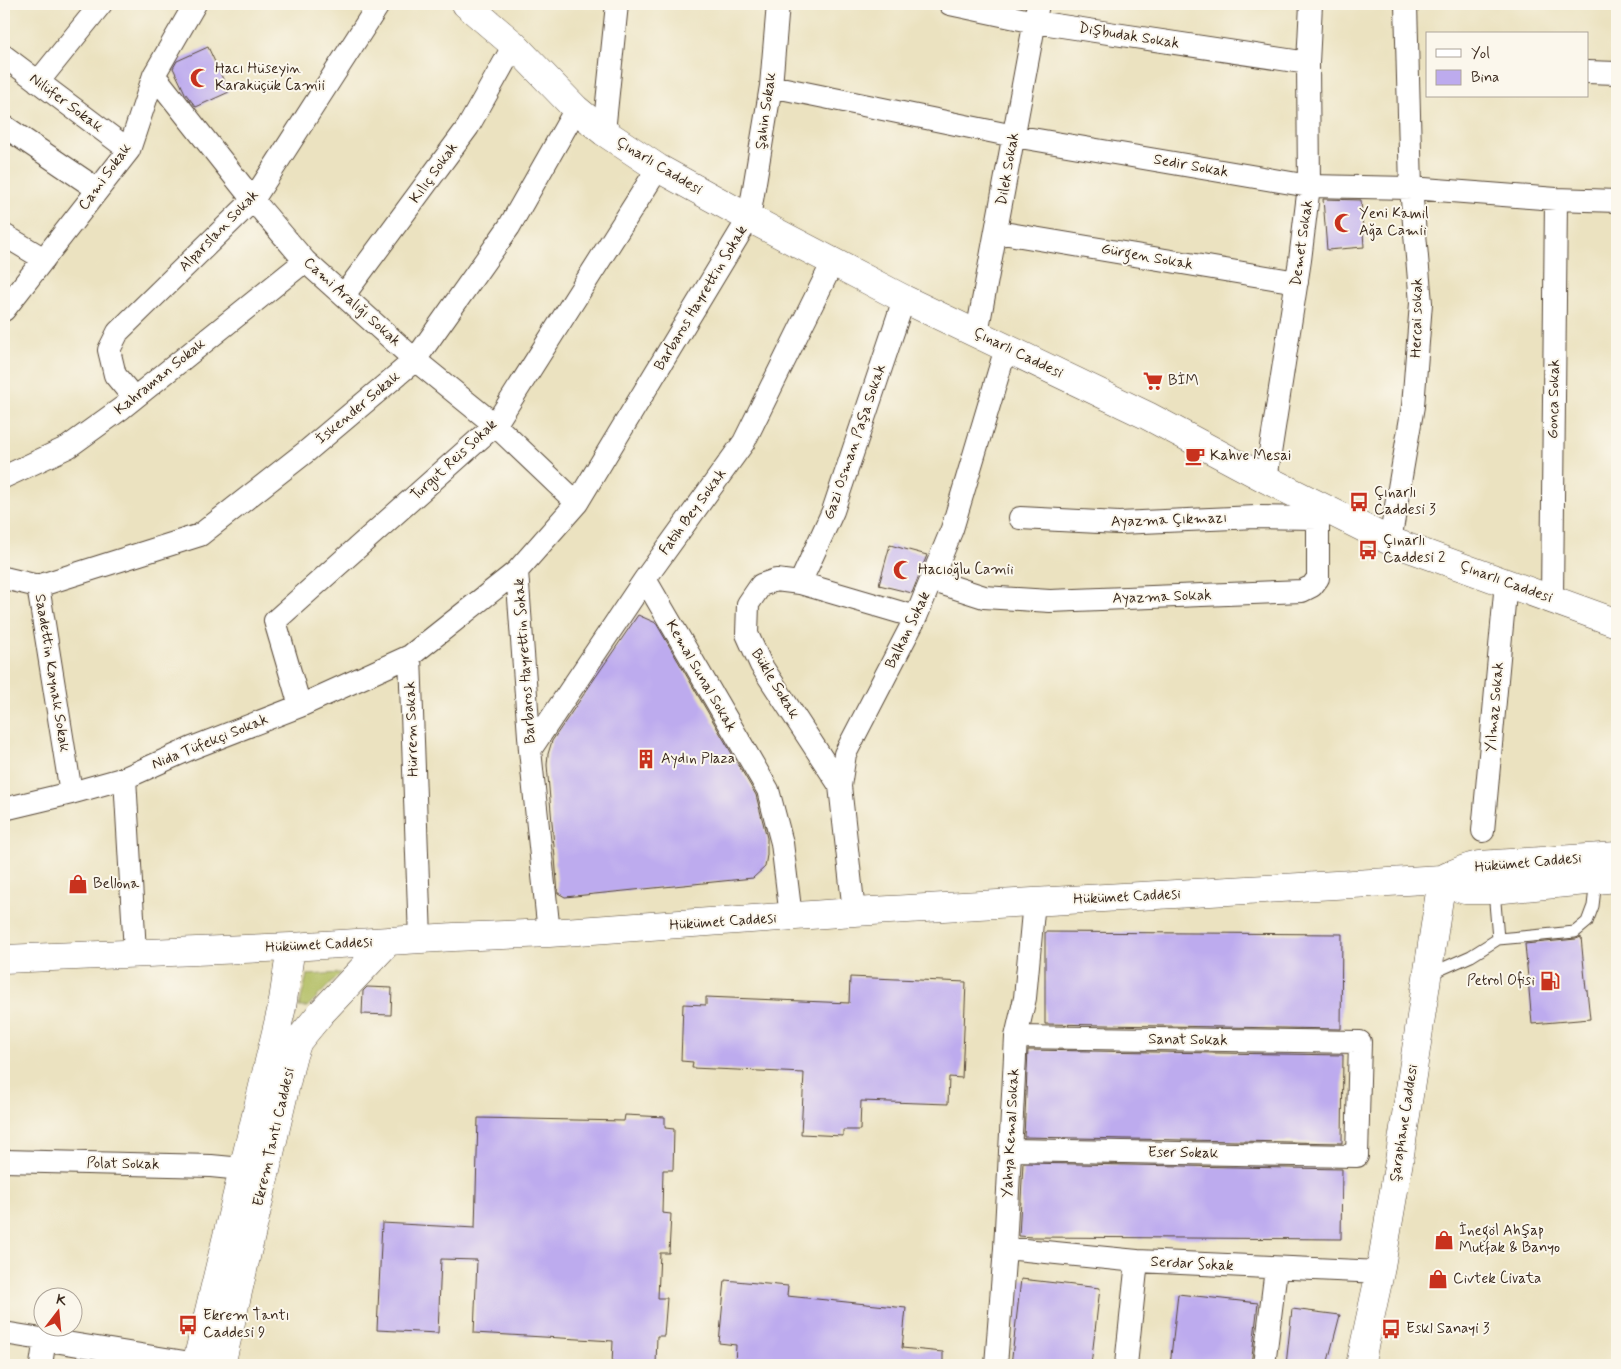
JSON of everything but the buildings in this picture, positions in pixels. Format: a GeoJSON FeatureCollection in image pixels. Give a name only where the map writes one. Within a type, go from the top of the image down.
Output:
{"type":"FeatureCollection","features":[{"type":"Feature","properties":{"kind":"street"},"geometry":{"type":"LineString","coordinates":[[38,82],[100,4]]}},
{"type":"Feature","properties":{"kind":"street","name":"Cami Sokak"},"geometry":{"type":"LineString","coordinates":[[4,310],[128,150],[154,75],[195,4]]}},
{"type":"Feature","properties":{"kind":"street","name":"Alparslan Sokak"},"geometry":{"type":"LineString","coordinates":[[134,398],[115,375],[109,350],[118,332],[253,200],[379,4]]}},
{"type":"Feature","properties":{"kind":"street","name":"Çınarlı Caddesi"},"geometry":{"type":"LineString","coordinates":[[466,4],[514,45],[576,109],[604,132],[658,168],[749,218],[904,299],[1148,416],[1266,479],[1323,514],[1390,541],[1617,623]]}},
{"type":"Feature","properties":{"kind":"street"},"geometry":{"type":"LineString","coordinates":[[604,132],[617,4]]}},
{"type":"Feature","properties":{"kind":"street","name":"Şahin Sokak"},"geometry":{"type":"LineString","coordinates":[[749,218],[771,86],[778,4]]}},
{"type":"Feature","properties":{"kind":"street","name":"Dişbudak Sokak"},"geometry":{"type":"LineString","coordinates":[[950,4],[1037,13],[1308,63]]}},
{"type":"Feature","properties":{"kind":"street","name":"Demet Sokak"},"geometry":{"type":"LineString","coordinates":[[1266,479],[1297,282],[1309,186],[1308,63],[1312,4]]}},
{"type":"Feature","properties":{"kind":"street","name":"Hercai sokak"},"geometry":{"type":"LineString","coordinates":[[1390,541],[1413,406],[1421,303],[1411,188],[1417,66],[1406,4]]}},
{"type":"Feature","properties":{"kind":"street","name":"Dilek Sokak"},"geometry":{"type":"LineString","coordinates":[[977,334],[1037,13]]}},
{"type":"Feature","properties":{"kind":"street","name":"Kılıç Sokak"},"geometry":{"type":"LineString","coordinates":[[344,295],[468,127],[514,45]]}},
{"type":"Feature","properties":{"kind":"street","name":"Nilüfer Sokak"},"geometry":{"type":"LineString","coordinates":[[4,56],[128,150]]}},
{"type":"Feature","properties":{"kind":"street"},"geometry":{"type":"LineString","coordinates":[[1588,72],[1617,73]]}},
{"type":"Feature","properties":{"kind":"street","name":"Cami Aralığı Sokak"},"geometry":{"type":"LineString","coordinates":[[154,75],[253,200],[305,261],[415,360],[494,425],[577,503]]}},
{"type":"Feature","properties":{"kind":"street","name":"Sedir Sokak"},"geometry":{"type":"LineString","coordinates":[[771,86],[1014,136],[1309,186],[1411,188],[1556,199],[1617,201]]}},
{"type":"Feature","properties":{"kind":"street","name":"İskender Sokak"},"geometry":{"type":"LineString","coordinates":[[38,586],[200,536],[299,457],[415,360],[510,227],[576,109]]}},
{"type":"Feature","properties":{"kind":"street"},"geometry":{"type":"LineString","coordinates":[[4,126],[97,189]]}},
{"type":"Feature","properties":{"kind":"street","name":"Turgut Reis Sokak"},"geometry":{"type":"LineString","coordinates":[[300,706],[275,621],[494,425],[658,168]]}},
{"type":"Feature","properties":{"kind":"street","name":"Gonca Sokak"},"geometry":{"type":"LineString","coordinates":[[1552,599],[1556,199]]}},
{"type":"Feature","properties":{"kind":"street","name":"Barbaros Hayrettin Sokak"},"geometry":{"type":"LineString","coordinates":[[548,933],[530,750],[517,571],[577,503],[749,218]]}},
{"type":"Feature","properties":{"kind":"street","name":"Gürgen Sokak"},"geometry":{"type":"LineString","coordinates":[[997,232],[1297,282]]}},
{"type":"Feature","properties":{"kind":"street"},"geometry":{"type":"LineString","coordinates":[[4,235],[44,259]]}},
{"type":"Feature","properties":{"kind":"street","name":"Kahraman Sokak"},"geometry":{"type":"LineString","coordinates":[[4,477],[68,447],[134,398],[305,261]]}},
{"type":"Feature","properties":{"kind":"street","name":"Fatih Bey Sokak"},"geometry":{"type":"LineString","coordinates":[[530,750],[645,579],[744,442],[833,262]]}},
{"type":"Feature","properties":{"kind":"street","name":"Gazi Osman Paşa Sokak"},"geometry":{"type":"LineString","coordinates":[[800,583],[834,511],[904,299]]}},
{"type":"Feature","properties":{"kind":"street","name":"Balkan Sokak"},"geometry":{"type":"LineString","coordinates":[[854,912],[840,786],[845,754],[916,617],[932,580],[952,529],[1006,348]]}},
{"type":"Feature","properties":{"kind":"street","name":"Ayazma Sokak"},"geometry":{"type":"LineString","coordinates":[[932,580],[984,597],[1050,601],[1302,591],[1312,586],[1318,578],[1323,514]]}},
{"type":"Feature","properties":{"kind":"street","name":"Ayazma Çıkmazı"},"geometry":{"type":"LineString","coordinates":[[1020,518],[1119,523],[1323,514]]}},
{"type":"Feature","properties":{"kind":"street"},"geometry":{"type":"LineString","coordinates":[[410,656],[517,571]]}},
{"type":"Feature","properties":{"kind":"street","name":"Saadettin Kaynak Sokak"},"geometry":{"type":"LineString","coordinates":[[4,578],[38,586],[71,794]]}},
{"type":"Feature","properties":{"kind":"street","name":"Kemal Sunal Sokak"},"geometry":{"type":"LineString","coordinates":[[645,579],[768,790],[782,843],[792,917]]}},
{"type":"Feature","properties":{"kind":"street","name":"Bükle Sokak"},"geometry":{"type":"LineString","coordinates":[[840,786],[761,665],[747,634],[748,604],[761,586],[776,580],[800,583],[916,617]]}},
{"type":"Feature","properties":{"kind":"street","name":"Yılmaz Sokak"},"geometry":{"type":"LineString","coordinates":[[1483,831],[1506,582]]}},
{"type":"Feature","properties":{"kind":"street","name":"Nida Tüfekçi Sokak"},"geometry":{"type":"LineString","coordinates":[[4,809],[71,794],[125,778],[192,748],[300,706],[410,656]]}},
{"type":"Feature","properties":{"kind":"street","name":"Hürrem Sokak"},"geometry":{"type":"LineString","coordinates":[[410,656],[420,939]]}},
{"type":"Feature","properties":{"kind":"street"},"geometry":{"type":"LineString","coordinates":[[125,778],[135,952]]}},
{"type":"Feature","properties":{"kind":"street","name":"Hükümet Caddesi"},"geometry":{"type":"LineString","coordinates":[[4,958],[291,947],[548,933],[854,912],[1442,879],[1461,870],[1479,865],[1607,868]]}},
{"type":"Feature","properties":{"kind":"street","name":"Hükümet Caddesi"},"geometry":{"type":"LineString","coordinates":[[1442,879],[1452,886],[1465,890],[1494,890],[1607,868]]}},
{"type":"Feature","properties":{"kind":"street","name":"Şaraphane Caddesi"},"geometry":{"type":"LineString","coordinates":[[1360,1365],[1380,1272],[1399,1161],[1442,879]]}},
{"type":"Feature","properties":{"kind":"street","name":"Yahya Kemal Sokak"},"geometry":{"type":"LineString","coordinates":[[996,1365],[1005,1248],[1016,1038],[1025,998],[1034,902]]}},
{"type":"Feature","properties":{"kind":"street","name":"Ekrem Tantı Caddesi"},"geometry":{"type":"LineString","coordinates":[[204,1365],[254,1172],[298,1041],[389,941]]}},
{"type":"Feature","properties":{"kind":"street","name":"Ekrem Tantı Caddesi"},"geometry":{"type":"LineString","coordinates":[[254,1172],[291,947]]}},
{"type":"Feature","properties":{"kind":"street","name":"Sanat Sokak"},"geometry":{"type":"LineString","coordinates":[[1016,1038],[1360,1042],[1357,1156]]}},
{"type":"Feature","properties":{"kind":"street","name":"Eser Sokak"},"geometry":{"type":"LineString","coordinates":[[1010,1150],[1357,1156]]}},
{"type":"Feature","properties":{"kind":"street","name":"Polat Sokak"},"geometry":{"type":"LineString","coordinates":[[4,1161],[211,1166],[254,1172]]}},
{"type":"Feature","properties":{"kind":"street","name":"Serdar Sokak"},"geometry":{"type":"LineString","coordinates":[[1005,1248],[1137,1261],[1276,1269],[1380,1272]]}},
{"type":"Feature","properties":{"kind":"street"},"geometry":{"type":"LineString","coordinates":[[1126,1365],[1137,1261]]}},
{"type":"Feature","properties":{"kind":"street"},"geometry":{"type":"LineString","coordinates":[[1264,1365],[1276,1269]]}},
{"type":"Feature","properties":{"kind":"street"},"geometry":{"type":"LineString","coordinates":[[4,1333],[45,1338],[204,1365]]}},
{"type":"Feature","properties":{"kind":"street"},"geometry":{"type":"LineString","coordinates":[[41,1365],[45,1338]]}},
{"type":"Feature","properties":{"kind":"lane"},"geometry":{"type":"LineString","coordinates":[[1428,974],[1471,956],[1498,939],[1575,932],[1587,922],[1607,868]]}},
{"type":"Feature","properties":{"kind":"lane"},"geometry":{"type":"LineString","coordinates":[[1494,890],[1498,939]]}},
{"type":"Feature","properties":{"kind":"green space"},"geometry":{"type":"Polygon","coordinates":[[[341,973],[307,1007],[299,1007],[307,975],[341,973]]]}},
{"type":"Feature","properties":{"kind":"place","name":"Hacı Hüseyin Karaküçük Camii"},"geometry":{"type":"Point","coordinates":[200,78]}},
{"type":"Feature","properties":{"kind":"place","name":"Yeni Kamil Ağa Camii"},"geometry":{"type":"Point","coordinates":[1344,223]}},
{"type":"Feature","properties":{"kind":"place","name":"BİM"},"geometry":{"type":"Point","coordinates":[1153,381]}},
{"type":"Feature","properties":{"kind":"place","name":"Kahve Mesai"},"geometry":{"type":"Point","coordinates":[1195,456]}},
{"type":"Feature","properties":{"kind":"place","name":"Çınarlı Caddesi 3"},"geometry":{"type":"Point","coordinates":[1359,502]}},
{"type":"Feature","properties":{"kind":"place","name":"Çınarlı Caddesi 2"},"geometry":{"type":"Point","coordinates":[1368,550]}},
{"type":"Feature","properties":{"kind":"place","name":"Hacıoğlu Camii"},"geometry":{"type":"Point","coordinates":[903,570]}},
{"type":"Feature","properties":{"kind":"place","name":"Aydın Plaza"},"geometry":{"type":"Point","coordinates":[646,759]}},
{"type":"Feature","properties":{"kind":"place","name":"Bellona"},"geometry":{"type":"Point","coordinates":[78,884]}},
{"type":"Feature","properties":{"kind":"place","name":"Petrol Ofisi"},"geometry":{"type":"Point","coordinates":[1550,981]}},
{"type":"Feature","properties":{"kind":"place","name":"İnegöl Ahşap Mutfak & Banyo"},"geometry":{"type":"Point","coordinates":[1444,1240]}},
{"type":"Feature","properties":{"kind":"place","name":"Civtek Civata"},"geometry":{"type":"Point","coordinates":[1438,1279]}},
{"type":"Feature","properties":{"kind":"place","name":"Ekrem Tantı Caddesi 9"},"geometry":{"type":"Point","coordinates":[188,1325]}},
{"type":"Feature","properties":{"kind":"place","name":"Eskl Sanayi 3"},"geometry":{"type":"Point","coordinates":[1391,1329]}}]}
